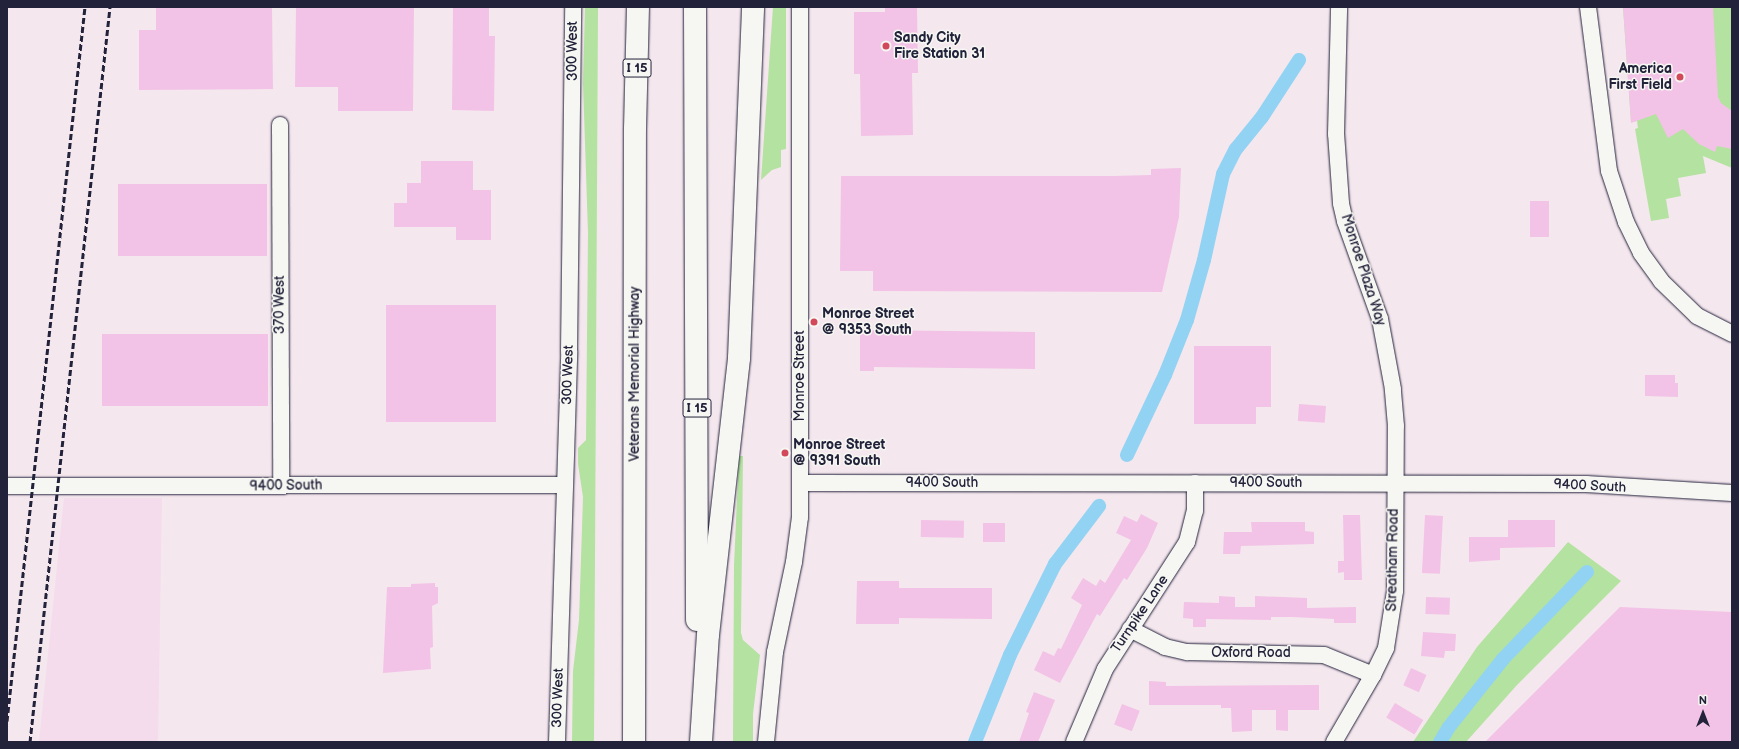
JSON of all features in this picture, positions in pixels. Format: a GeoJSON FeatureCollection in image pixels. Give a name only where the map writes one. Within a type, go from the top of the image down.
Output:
{"type":"FeatureCollection","features":[{"type":"Feature","properties":{"kind":"highway"},"geometry":{"type":"LineString","coordinates":[[626,7],[635,129]]}},
{"type":"Feature","properties":{"kind":"highway","name":"Veterans Memorial Highway"},"geometry":{"type":"LineString","coordinates":[[634,742],[635,129],[638,7]]}},
{"type":"Feature","properties":{"kind":"highway","name":"I 15"},"geometry":{"type":"LineString","coordinates":[[695,7],[698,742]]}},
{"type":"Feature","properties":{"kind":"highway"},"geometry":{"type":"LineString","coordinates":[[695,74],[702,7]]}},
{"type":"Feature","properties":{"kind":"highway"},"geometry":{"type":"LineString","coordinates":[[701,742],[708,635],[739,358],[753,7]]}},
{"type":"Feature","properties":{"kind":"street","name":"300 West"},"geometry":{"type":"LineString","coordinates":[[557,742],[569,351],[573,7]]}},
{"type":"Feature","properties":{"kind":"street","name":"Monroe Street"},"geometry":{"type":"LineString","coordinates":[[766,742],[774,659],[797,540],[800,483],[800,7]]}},
{"type":"Feature","properties":{"kind":"street","name":"Monroe Plaza Way"},"geometry":{"type":"LineString","coordinates":[[1339,7],[1336,134],[1341,203],[1345,222],[1373,295],[1387,351],[1396,426],[1395,484]]}},
{"type":"Feature","properties":{"kind":"street"},"geometry":{"type":"LineString","coordinates":[[1588,7],[1609,171],[1626,222],[1641,253],[1661,281],[1696,316],[1732,334]]}},
{"type":"Feature","properties":{"kind":"street","name":"370 West"},"geometry":{"type":"LineString","coordinates":[[280,125],[281,486]]}},
{"type":"Feature","properties":{"kind":"street","name":"9400 South"},"geometry":{"type":"LineString","coordinates":[[800,483],[1586,484],[1732,493]]}},
{"type":"Feature","properties":{"kind":"street","name":"Turnpike Lane"},"geometry":{"type":"LineString","coordinates":[[1074,742],[1104,669],[1187,542],[1195,511],[1195,483]]}},
{"type":"Feature","properties":{"kind":"street","name":"Streatham Road"},"geometry":{"type":"LineString","coordinates":[[1334,742],[1373,675],[1386,648],[1392,619],[1395,484]]}},
{"type":"Feature","properties":{"kind":"street","name":"9400 South"},"geometry":{"type":"LineString","coordinates":[[7,486],[564,485]]}},
{"type":"Feature","properties":{"kind":"street","name":"Oxford Road"},"geometry":{"type":"LineString","coordinates":[[1130,629],[1165,648],[1187,652],[1324,655],[1373,675]]}},
{"type":"Feature","properties":{"kind":"shaded area"},"geometry":{"type":"Polygon","coordinates":[[[64,498],[162,498],[158,742],[39,742],[64,498]]]}},
{"type":"Feature","properties":{"kind":"green space"},"geometry":{"type":"Polygon","coordinates":[[[585,7],[598,7],[594,742],[572,742],[573,671],[579,620],[583,497],[578,464],[578,448],[586,440],[588,233],[583,83],[585,7]]]}},
{"type":"Feature","properties":{"kind":"green space"},"geometry":{"type":"Polygon","coordinates":[[[773,7],[786,7],[786,149],[781,150],[781,167],[772,170],[761,180],[773,7]]]}},
{"type":"Feature","properties":{"kind":"green space","name":"America First Field"},"geometry":{"type":"Polygon","coordinates":[[[1623,7],[1732,7],[1732,168],[1703,156],[1706,173],[1678,178],[1681,196],[1666,199],[1669,218],[1651,221],[1635,129],[1638,128],[1637,121],[1631,122],[1623,7]]]}},
{"type":"Feature","properties":{"kind":"green space"},"geometry":{"type":"Polygon","coordinates":[[[739,456],[743,456],[741,633],[743,640],[760,655],[753,714],[753,742],[733,742],[734,565],[739,456]]]}},
{"type":"Feature","properties":{"kind":"green space"},"geometry":{"type":"Polygon","coordinates":[[[1568,542],[1621,581],[1517,685],[1466,742],[1413,742],[1477,647],[1568,542]]]}},
{"type":"Feature","properties":{"kind":"building"},"geometry":{"type":"Polygon","coordinates":[[[156,7],[272,7],[273,89],[139,90],[139,30],[156,30],[156,7]]]}},
{"type":"Feature","properties":{"kind":"building"},"geometry":{"type":"Polygon","coordinates":[[[296,7],[414,7],[413,111],[338,111],[338,87],[295,87],[296,7]]]}},
{"type":"Feature","properties":{"kind":"building"},"geometry":{"type":"Polygon","coordinates":[[[453,7],[489,7],[489,36],[495,36],[494,111],[452,110],[453,7]]]}},
{"type":"Feature","properties":{"kind":"building","name":"Sandy City Fire Station 31"},"geometry":{"type":"Polygon","coordinates":[[[885,7],[917,7],[918,73],[912,73],[913,135],[861,136],[860,74],[854,74],[854,12],[885,12],[885,7]]]}},
{"type":"Feature","properties":{"kind":"building","name":"America First Field"},"geometry":{"type":"Polygon","coordinates":[[[1623,7],[1713,7],[1718,97],[1721,103],[1732,111],[1732,149],[1717,146],[1715,152],[1699,144],[1683,129],[1668,138],[1656,114],[1631,123],[1623,7]]]}},
{"type":"Feature","properties":{"kind":"building"},"geometry":{"type":"Polygon","coordinates":[[[421,161],[473,161],[473,190],[491,190],[491,240],[456,240],[456,227],[394,227],[394,203],[407,203],[407,183],[421,183],[421,161]]]}},
{"type":"Feature","properties":{"kind":"building"},"geometry":{"type":"Polygon","coordinates":[[[1181,168],[1179,217],[1162,292],[873,291],[873,271],[840,271],[841,176],[1113,176],[1151,175],[1151,169],[1181,168]]]}},
{"type":"Feature","properties":{"kind":"building"},"geometry":{"type":"Polygon","coordinates":[[[118,184],[267,184],[267,256],[118,256],[118,184]]]}},
{"type":"Feature","properties":{"kind":"building"},"geometry":{"type":"Polygon","coordinates":[[[1530,201],[1549,201],[1549,237],[1530,237],[1530,201]]]}},
{"type":"Feature","properties":{"kind":"building"},"geometry":{"type":"Polygon","coordinates":[[[386,305],[496,305],[496,422],[386,422],[386,305]]]}},
{"type":"Feature","properties":{"kind":"building"},"geometry":{"type":"Polygon","coordinates":[[[860,330],[1035,332],[1035,369],[874,367],[874,371],[860,371],[860,330]]]}},
{"type":"Feature","properties":{"kind":"building"},"geometry":{"type":"Polygon","coordinates":[[[102,334],[268,334],[268,406],[102,406],[102,334]]]}},
{"type":"Feature","properties":{"kind":"building"},"geometry":{"type":"Polygon","coordinates":[[[1194,346],[1271,346],[1271,407],[1256,407],[1256,424],[1194,424],[1194,346]]]}},
{"type":"Feature","properties":{"kind":"building"},"geometry":{"type":"Polygon","coordinates":[[[1645,375],[1675,375],[1675,383],[1678,383],[1678,397],[1645,396],[1645,375]]]}},
{"type":"Feature","properties":{"kind":"building"},"geometry":{"type":"Polygon","coordinates":[[[1299,404],[1326,406],[1325,423],[1298,421],[1299,404]]]}},
{"type":"Feature","properties":{"kind":"building"},"geometry":{"type":"Polygon","coordinates":[[[1141,514],[1158,523],[1147,548],[1127,580],[1124,578],[1100,616],[1097,614],[1060,683],[1034,670],[1043,651],[1054,656],[1058,648],[1061,649],[1082,605],[1071,598],[1083,578],[1096,586],[1100,579],[1105,583],[1131,540],[1116,533],[1124,516],[1137,522],[1141,514]]]}},
{"type":"Feature","properties":{"kind":"building"},"geometry":{"type":"Polygon","coordinates":[[[1343,515],[1360,515],[1362,580],[1344,580],[1344,572],[1338,573],[1338,561],[1344,561],[1343,515]]]}},
{"type":"Feature","properties":{"kind":"building"},"geometry":{"type":"Polygon","coordinates":[[[1425,515],[1443,516],[1440,574],[1422,573],[1425,515]]]}},
{"type":"Feature","properties":{"kind":"building"},"geometry":{"type":"Polygon","coordinates":[[[921,520],[964,521],[964,538],[921,537],[921,520]]]}},
{"type":"Feature","properties":{"kind":"building"},"geometry":{"type":"Polygon","coordinates":[[[1508,520],[1555,520],[1555,547],[1500,548],[1500,560],[1469,562],[1469,537],[1508,537],[1508,520]]]}},
{"type":"Feature","properties":{"kind":"building"},"geometry":{"type":"Polygon","coordinates":[[[1251,522],[1305,522],[1305,531],[1314,532],[1314,544],[1241,546],[1240,554],[1223,554],[1224,532],[1252,532],[1251,522]]]}},
{"type":"Feature","properties":{"kind":"building"},"geometry":{"type":"Polygon","coordinates":[[[983,523],[1005,523],[1005,542],[983,542],[983,523]]]}},
{"type":"Feature","properties":{"kind":"building"},"geometry":{"type":"Polygon","coordinates":[[[857,581],[899,581],[899,588],[992,588],[992,619],[899,618],[899,624],[856,624],[857,581]]]}},
{"type":"Feature","properties":{"kind":"building"},"geometry":{"type":"Polygon","coordinates":[[[435,583],[435,587],[438,587],[438,603],[432,606],[433,647],[430,648],[431,669],[383,673],[387,587],[411,587],[411,584],[435,583]]]}},
{"type":"Feature","properties":{"kind":"building"},"geometry":{"type":"Polygon","coordinates":[[[1219,596],[1235,597],[1235,607],[1255,607],[1255,596],[1307,598],[1307,608],[1356,607],[1356,623],[1334,623],[1334,619],[1271,617],[1271,620],[1206,619],[1206,627],[1193,627],[1193,619],[1183,618],[1184,602],[1219,603],[1219,596]]]}},
{"type":"Feature","properties":{"kind":"building"},"geometry":{"type":"Polygon","coordinates":[[[1426,597],[1450,598],[1449,615],[1425,614],[1426,597]]]}},
{"type":"Feature","properties":{"kind":"building"},"geometry":{"type":"Polygon","coordinates":[[[1620,607],[1732,612],[1732,742],[1485,742],[1620,607]]]}},
{"type":"Feature","properties":{"kind":"building"},"geometry":{"type":"Polygon","coordinates":[[[1423,632],[1456,634],[1455,651],[1445,651],[1444,658],[1421,656],[1423,632]]]}},
{"type":"Feature","properties":{"kind":"building"},"geometry":{"type":"Polygon","coordinates":[[[1411,668],[1427,675],[1419,692],[1403,685],[1411,668]]]}},
{"type":"Feature","properties":{"kind":"building"},"geometry":{"type":"Polygon","coordinates":[[[1149,681],[1166,682],[1166,686],[1319,685],[1319,710],[1288,710],[1288,731],[1276,730],[1276,710],[1252,710],[1252,731],[1232,732],[1231,708],[1221,708],[1221,705],[1149,705],[1149,681]]]}},
{"type":"Feature","properties":{"kind":"building"},"geometry":{"type":"Polygon","coordinates":[[[1034,692],[1055,700],[1038,742],[1019,742],[1029,713],[1026,712],[1034,692]]]}},
{"type":"Feature","properties":{"kind":"building"},"geometry":{"type":"Polygon","coordinates":[[[1395,703],[1423,720],[1415,735],[1386,718],[1395,703]]]}},
{"type":"Feature","properties":{"kind":"building"},"geometry":{"type":"Polygon","coordinates":[[[1122,704],[1140,711],[1132,731],[1114,725],[1122,704]]]}},
{"type":"Feature","properties":{"kind":"waterway"},"geometry":{"type":"LineString","coordinates":[[1127,455],[1165,375],[1187,320],[1204,260],[1223,174],[1236,149],[1262,117],[1299,60]]}},
{"type":"Feature","properties":{"kind":"waterway"},"geometry":{"type":"LineString","coordinates":[[975,742],[1010,655],[1055,564],[1099,506]]}},
{"type":"Feature","properties":{"kind":"waterway"},"geometry":{"type":"LineString","coordinates":[[1440,742],[1449,727],[1503,659],[1587,572]]}},
{"type":"Feature","properties":{"kind":"railway"},"geometry":{"type":"LineString","coordinates":[[7,721],[85,7]]}},
{"type":"Feature","properties":{"kind":"railway"},"geometry":{"type":"LineString","coordinates":[[30,742],[110,7]]}},
{"type":"Feature","properties":{"kind":"place","name":"Sandy City Fire Station 31"},"geometry":{"type":"Point","coordinates":[886,46]}},
{"type":"Feature","properties":{"kind":"place","name":"America First Field"},"geometry":{"type":"Point","coordinates":[1680,77]}},
{"type":"Feature","properties":{"kind":"place","name":"Monroe Street @ 9353 South"},"geometry":{"type":"Point","coordinates":[814,322]}},
{"type":"Feature","properties":{"kind":"place","name":"Monroe Street @ 9391 South"},"geometry":{"type":"Point","coordinates":[785,453]}}]}
